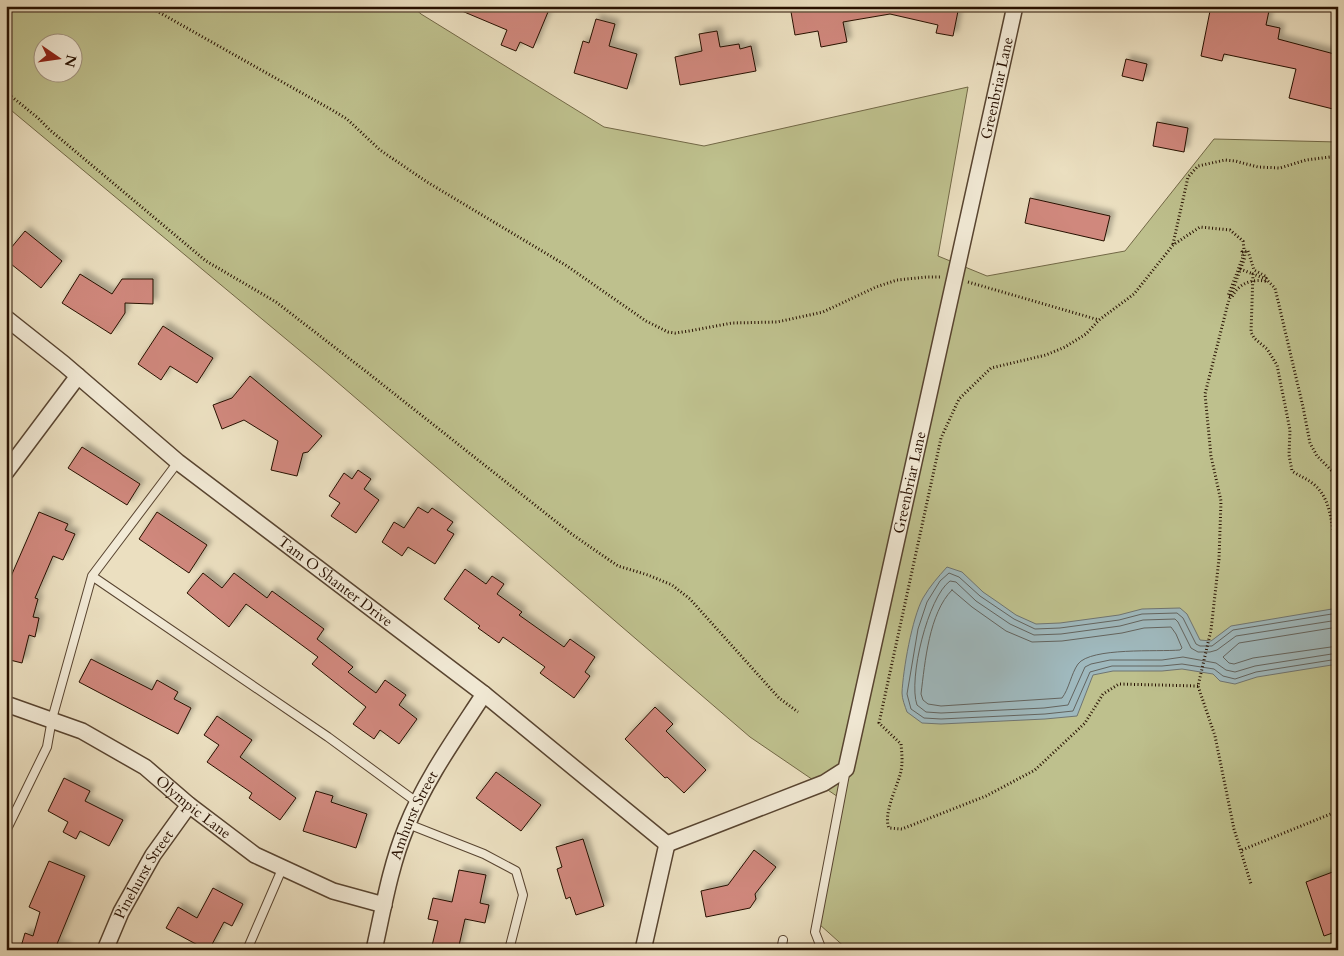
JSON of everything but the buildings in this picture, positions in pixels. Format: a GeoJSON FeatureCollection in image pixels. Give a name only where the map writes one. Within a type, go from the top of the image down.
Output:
{"type":"FeatureCollection","features":[{"type":"Feature","properties":{"kind":"street","name":"Greenbriar Lane"},"geometry":{"type":"LineString","coordinates":[[846,770],[1015,6]]}},
{"type":"Feature","properties":{"kind":"street","name":"Tam O Shanter Drive"},"geometry":{"type":"LineString","coordinates":[[6,318],[64,364],[178,462],[484,694],[667,844]]}},
{"type":"Feature","properties":{"kind":"street"},"geometry":{"type":"LineString","coordinates":[[6,472],[78,376]]}},
{"type":"Feature","properties":{"kind":"street","name":"Amhurst Street"},"geometry":{"type":"LineString","coordinates":[[374,950],[393,869],[408,824],[428,781],[484,694]]}},
{"type":"Feature","properties":{"kind":"street","name":"Olympic Lane"},"geometry":{"type":"LineString","coordinates":[[6,704],[82,731],[145,767],[255,856],[333,891],[384,906]]}},
{"type":"Feature","properties":{"kind":"street"},"geometry":{"type":"LineString","coordinates":[[643,950],[667,844],[824,784],[846,770]]}},
{"type":"Feature","properties":{"kind":"street","name":"Pinehurst Street"},"geometry":{"type":"LineString","coordinates":[[105,950],[121,912],[153,855],[190,805]]}},
{"type":"Feature","properties":{"kind":"lane"},"geometry":{"type":"LineString","coordinates":[[6,831],[47,747],[52,719],[92,576],[178,462]]}},
{"type":"Feature","properties":{"kind":"lane"},"geometry":{"type":"LineString","coordinates":[[92,576],[328,737],[418,803]]}},
{"type":"Feature","properties":{"kind":"lane"},"geometry":{"type":"LineString","coordinates":[[822,950],[814,932],[846,770]]}},
{"type":"Feature","properties":{"kind":"lane"},"geometry":{"type":"LineString","coordinates":[[408,824],[484,854],[516,871],[523,894],[509,950]]}},
{"type":"Feature","properties":{"kind":"lane"},"geometry":{"type":"LineString","coordinates":[[247,950],[282,869]]}},
{"type":"Feature","properties":{"kind":"lane"},"geometry":{"type":"LineString","coordinates":[[780,950],[783,940]]}},
{"type":"Feature","properties":{"kind":"path"},"geometry":{"type":"LineString","coordinates":[[150,6],[347,119],[380,150],[427,182],[568,266],[646,321],[662,330],[675,333],[732,323],[777,322],[824,312],[876,287],[897,280],[927,277],[955,278],[1099,320]]}},
{"type":"Feature","properties":{"kind":"path"},"geometry":{"type":"LineString","coordinates":[[6,92],[206,261],[276,302],[573,536],[618,566],[672,585],[690,599],[779,698],[798,712]]}},
{"type":"Feature","properties":{"kind":"path"},"geometry":{"type":"LineString","coordinates":[[1173,245],[1188,177],[1198,166],[1225,160],[1258,167],[1280,168],[1306,160],[1338,156]]}},
{"type":"Feature","properties":{"kind":"path"},"geometry":{"type":"LineString","coordinates":[[1198,686],[1119,684],[1102,694],[1085,723],[1035,770],[986,796],[902,829],[890,828],[887,822],[895,788],[901,774],[901,744],[878,723],[941,438],[959,399],[991,368],[1046,355],[1065,348],[1086,334],[1099,320],[1134,294],[1173,245],[1200,227],[1230,230],[1243,241],[1245,257],[1230,296],[1205,394],[1210,456],[1221,501],[1219,559],[1211,630],[1198,686],[1215,736],[1234,828],[1251,884]]}},
{"type":"Feature","properties":{"kind":"path"},"geometry":{"type":"LineString","coordinates":[[1244,251],[1248,251],[1254,270],[1266,277],[1275,288],[1310,443],[1317,456],[1331,470],[1338,473]]}},
{"type":"Feature","properties":{"kind":"path"},"geometry":{"type":"LineString","coordinates":[[1230,296],[1228,296],[1243,257],[1242,252],[1244,251]]}},
{"type":"Feature","properties":{"kind":"path"},"geometry":{"type":"LineString","coordinates":[[1240,270],[1266,279]]}},
{"type":"Feature","properties":{"kind":"path"},"geometry":{"type":"LineString","coordinates":[[1252,274],[1251,332],[1254,338],[1267,349],[1276,364],[1290,430],[1292,471],[1312,482],[1327,503],[1338,552]]}},
{"type":"Feature","properties":{"kind":"path"},"geometry":{"type":"LineString","coordinates":[[1230,296],[1232,297],[1240,286],[1253,281],[1265,281],[1266,279]]}},
{"type":"Feature","properties":{"kind":"path"},"geometry":{"type":"LineString","coordinates":[[1242,850],[1338,810]]}},
{"type":"Feature","properties":{"kind":"green space"},"geometry":{"type":"Polygon","coordinates":[[[6,6],[412,6],[421,14],[604,127],[704,146],[968,87],[938,256],[987,276],[1125,251],[1214,139],[1338,142],[1338,950],[848,950],[819,924],[844,801],[750,737],[322,369],[6,106],[6,6]]]}},
{"type":"Feature","properties":{"kind":"water"},"geometry":{"type":"Polygon","coordinates":[[[947,567],[962,572],[983,592],[1016,615],[1036,624],[1060,623],[1119,615],[1142,609],[1180,608],[1187,614],[1200,640],[1211,641],[1231,626],[1338,608],[1338,664],[1257,677],[1235,684],[1220,681],[1213,674],[1182,669],[1113,671],[1093,675],[1077,716],[941,724],[922,723],[907,712],[903,700],[906,658],[915,618],[923,598],[947,567]]]}}]}
